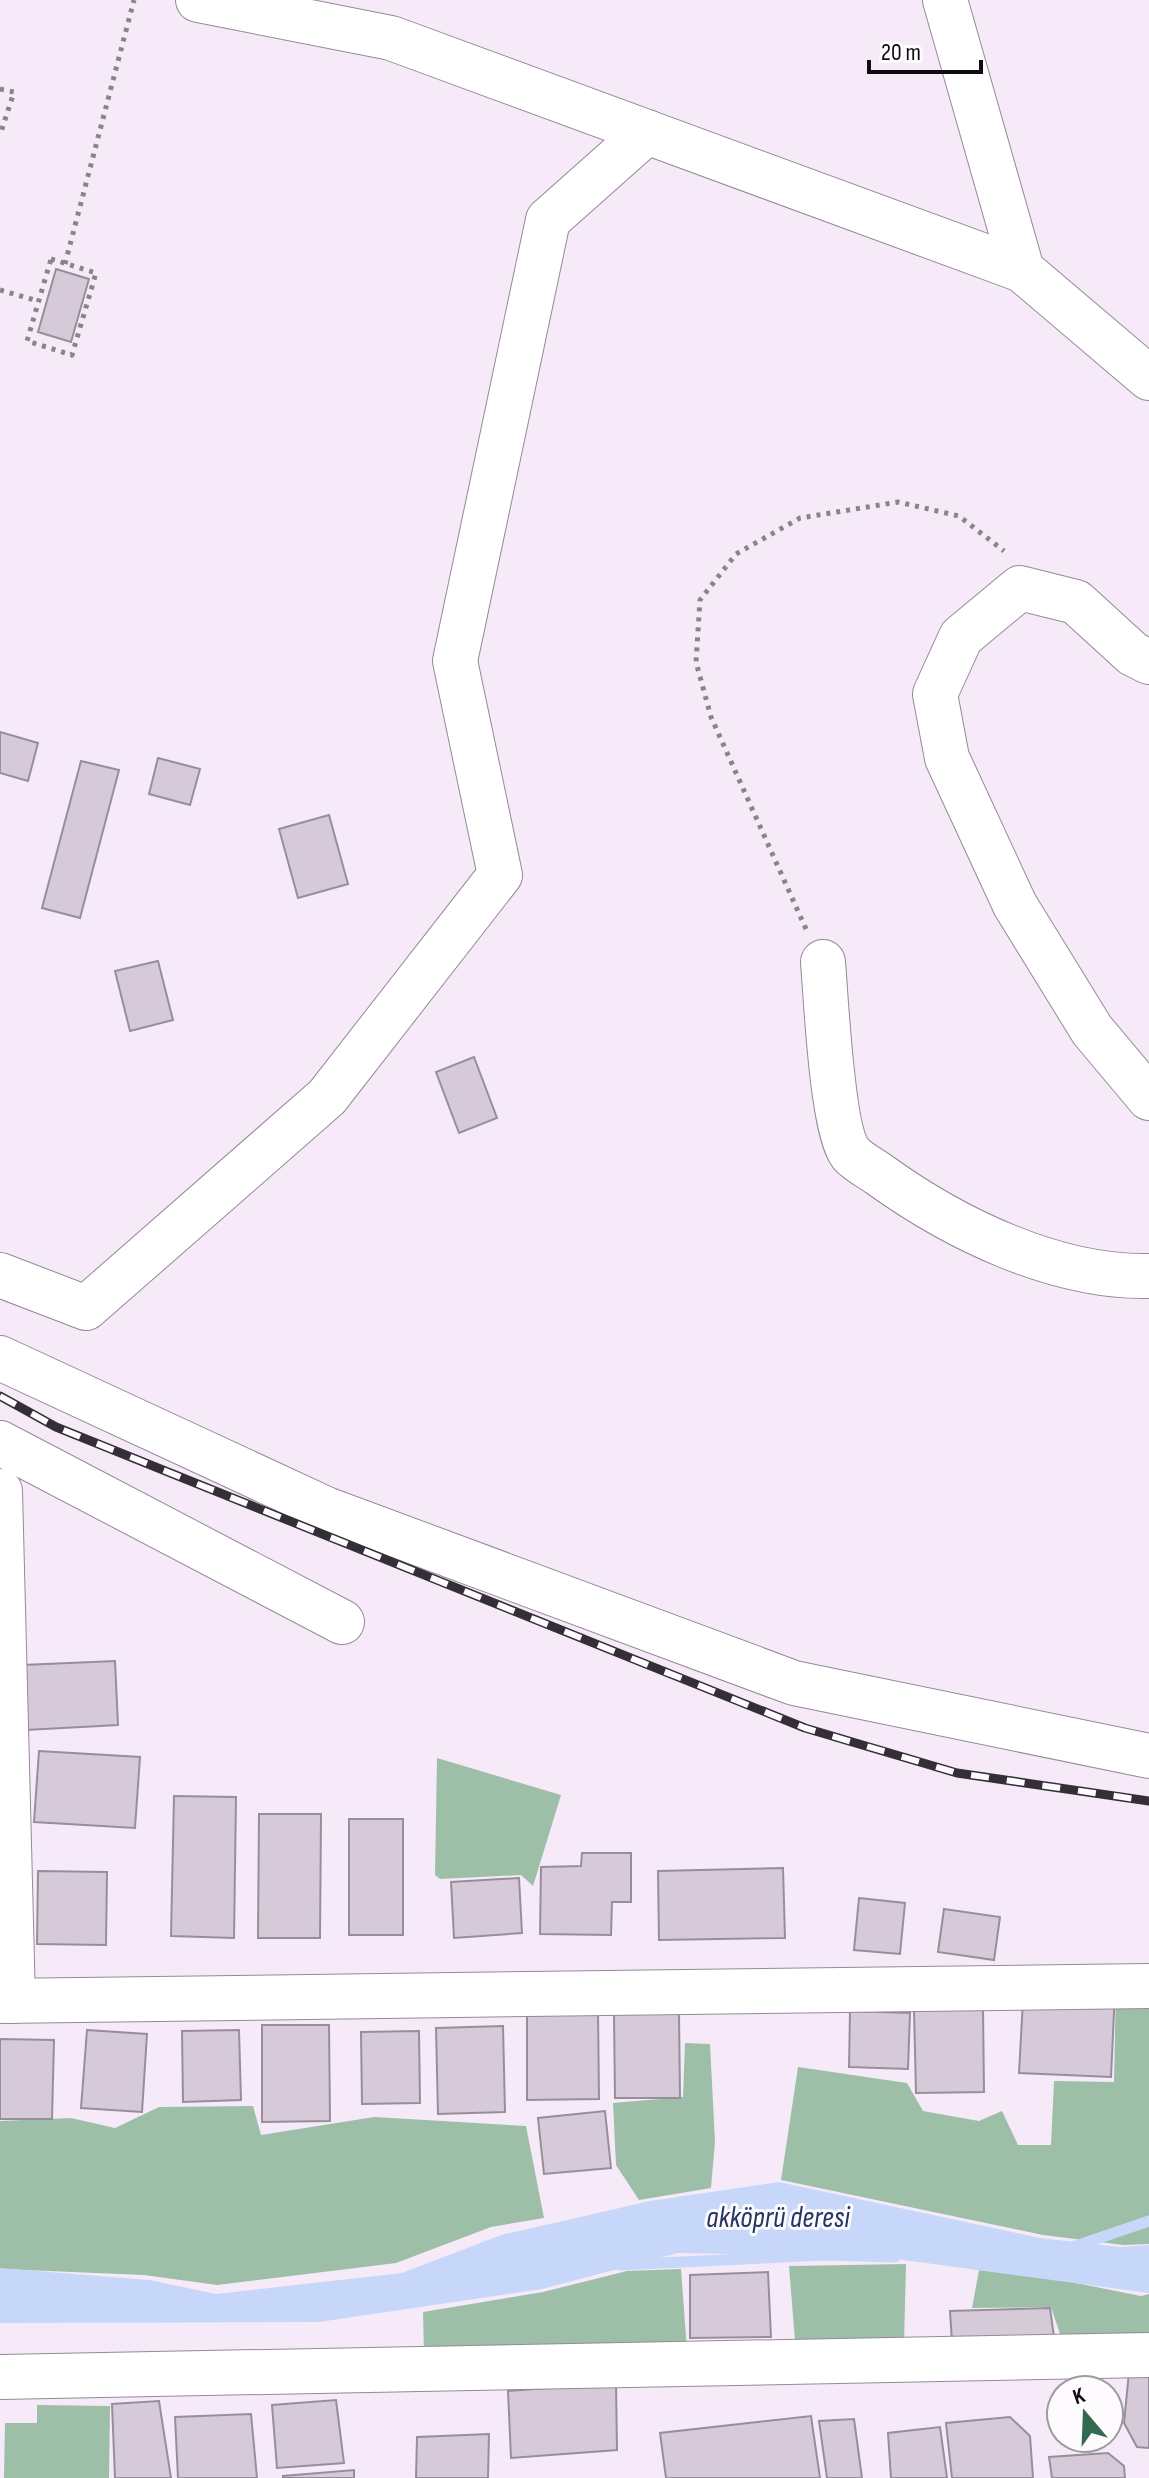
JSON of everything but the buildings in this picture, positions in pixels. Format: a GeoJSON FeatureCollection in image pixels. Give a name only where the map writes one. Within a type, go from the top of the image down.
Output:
{"type":"FeatureCollection","features":[{"type":"Feature","properties":{"kind":"street"},"geometry":{"type":"LineString","coordinates":[[198,0],[391,38],[1022,270],[1149,378]]}},
{"type":"Feature","properties":{"kind":"street"},"geometry":{"type":"LineString","coordinates":[[945,0],[1022,270]]}},
{"type":"Feature","properties":{"kind":"street"},"geometry":{"type":"LineString","coordinates":[[0,1275],[86,1308],[179,1223],[327,1097],[500,875],[455,661],[548,220],[647,132]]}},
{"type":"Feature","properties":{"kind":"street"},"geometry":{"type":"LineString","coordinates":[[1149,662],[1133,654],[1076,602],[1020,588],[961,637],[935,694],[947,758],[1015,905],[1092,1030],[1149,1098]]}},
{"type":"Feature","properties":{"kind":"street"},"geometry":{"type":"LineString","coordinates":[[823,962],[835,1096],[850,1153],[924,1207],[1033,1255],[1119,1277],[1149,1276]]}},
{"type":"Feature","properties":{"kind":"street"},"geometry":{"type":"LineString","coordinates":[[0,1358],[326,1509],[794,1683],[1149,1756]]}},
{"type":"Feature","properties":{"kind":"street"},"geometry":{"type":"LineString","coordinates":[[0,1443],[342,1622]]}},
{"type":"Feature","properties":{"kind":"street"},"geometry":{"type":"LineString","coordinates":[[0,1491],[6,2001],[1149,1986]]}},
{"type":"Feature","properties":{"kind":"street"},"geometry":{"type":"LineString","coordinates":[[0,2377],[1149,2355]]}},
{"type":"Feature","properties":{"kind":"path"},"geometry":{"type":"LineString","coordinates":[[65,264],[134,0]]}},
{"type":"Feature","properties":{"kind":"path"},"geometry":{"type":"LineString","coordinates":[[0,89],[14,92],[0,135]]}},
{"type":"Feature","properties":{"kind":"path"},"geometry":{"type":"LineString","coordinates":[[51,259],[65,264],[96,273],[72,355],[27,341],[51,259]]}},
{"type":"Feature","properties":{"kind":"path"},"geometry":{"type":"LineString","coordinates":[[0,290],[38,301]]}},
{"type":"Feature","properties":{"kind":"path"},"geometry":{"type":"LineString","coordinates":[[823,962],[794,905],[711,717],[696,662],[700,600],[736,554],[800,518],[898,502],[959,516],[1003,548],[1020,588]]}},
{"type":"Feature","properties":{"kind":"green space"},"geometry":{"type":"Polygon","coordinates":[[[437,1758],[561,1795],[533,1886],[521,1875],[440,1879],[435,1875],[437,1758]]]}},
{"type":"Feature","properties":{"kind":"green space"},"geometry":{"type":"Polygon","coordinates":[[[1116,1987],[1149,1988],[1149,2244],[1123,2245],[1043,2235],[781,2180],[798,2067],[907,2083],[923,2111],[979,2121],[1002,2111],[1018,2145],[1051,2145],[1054,2081],[1114,2082],[1116,1987]]]}},
{"type":"Feature","properties":{"kind":"green space"},"geometry":{"type":"Polygon","coordinates":[[[685,2043],[710,2044],[715,2141],[711,2188],[639,2200],[616,2165],[613,2103],[683,2097],[685,2043]]]}},
{"type":"Feature","properties":{"kind":"green space"},"geometry":{"type":"Polygon","coordinates":[[[253,2106],[261,2135],[374,2117],[526,2126],[544,2218],[491,2227],[396,2263],[217,2285],[144,2275],[0,2269],[0,2121],[71,2118],[115,2128],[159,2107],[253,2106]]]}},
{"type":"Feature","properties":{"kind":"green space"},"geometry":{"type":"Polygon","coordinates":[[[906,2264],[904,2344],[796,2353],[789,2266],[906,2264]]]}},
{"type":"Feature","properties":{"kind":"green space"},"geometry":{"type":"Polygon","coordinates":[[[681,2269],[687,2350],[424,2354],[423,2312],[543,2292],[627,2271],[681,2269]]]}},
{"type":"Feature","properties":{"kind":"green space"},"geometry":{"type":"Polygon","coordinates":[[[979,2270],[1051,2278],[1141,2296],[1149,2294],[1149,2339],[1062,2340],[1051,2307],[972,2308],[979,2270]]]}},
{"type":"Feature","properties":{"kind":"green space"},"geometry":{"type":"Polygon","coordinates":[[[37,2405],[110,2406],[109,2478],[4,2478],[5,2423],[37,2423],[37,2405]]]}},
{"type":"Feature","properties":{"kind":"water","name":"akköprü deresi"},"geometry":{"type":"Polygon","coordinates":[[[779,2182],[1040,2238],[1121,2247],[1149,2245],[1149,2293],[881,2257],[678,2253],[542,2289],[319,2322],[0,2323],[0,2268],[149,2280],[216,2294],[402,2273],[501,2235],[650,2201],[779,2182]]]}},
{"type":"Feature","properties":{"kind":"waterway"},"geometry":{"type":"LineString","coordinates":[[1070,2248],[1149,2221]]}},
{"type":"Feature","properties":{"kind":"waterway"},"geometry":{"type":"LineString","coordinates":[[620,2265],[826,2255],[895,2257]]}},
{"type":"Feature","properties":{"kind":"railway"},"geometry":{"type":"LineString","coordinates":[[0,1396],[56,1427],[805,1728],[957,1773],[1149,1801]]}}]}
